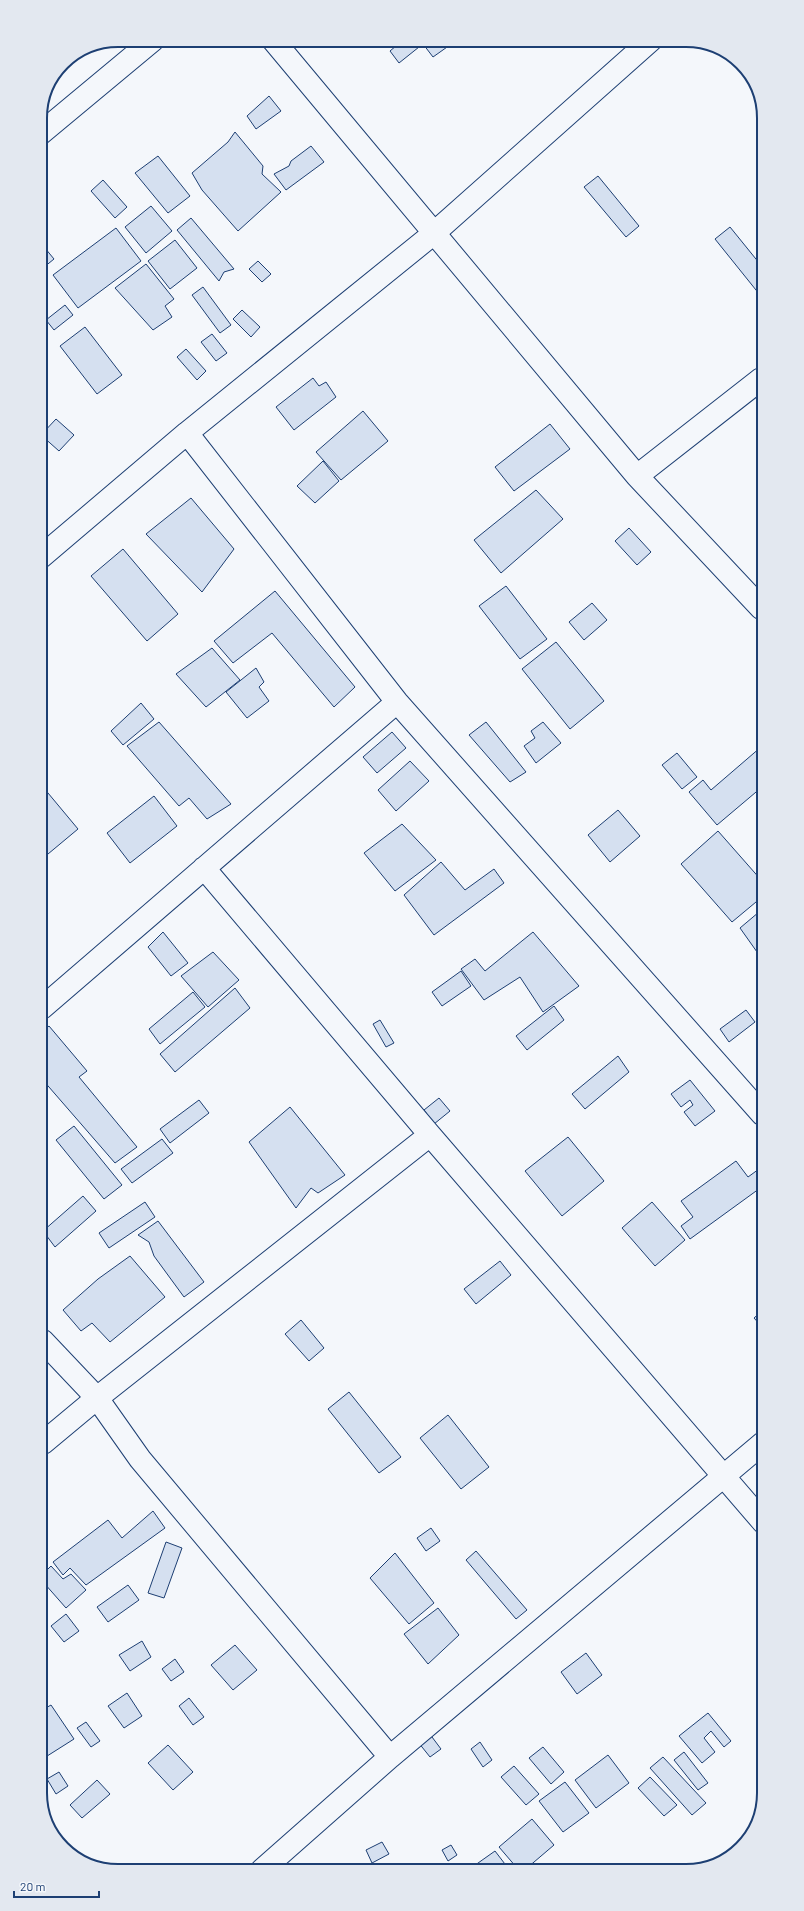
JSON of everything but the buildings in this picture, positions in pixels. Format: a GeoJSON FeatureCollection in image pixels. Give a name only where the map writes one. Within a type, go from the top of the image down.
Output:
{"type":"FeatureCollection","features":[{"type":"Feature","properties":{"kind":"street"},"geometry":{"type":"LineString","coordinates":[[47,128],[145,47]]}},
{"type":"Feature","properties":{"kind":"street"},"geometry":{"type":"LineString","coordinates":[[279,47],[433,234],[637,476],[757,604]]}},
{"type":"Feature","properties":{"kind":"street"},"geometry":{"type":"LineString","coordinates":[[47,552],[187,433],[433,234],[643,47]]}},
{"type":"Feature","properties":{"kind":"street"},"geometry":{"type":"LineString","coordinates":[[637,476],[757,382]]}},
{"type":"Feature","properties":{"kind":"street"},"geometry":{"type":"LineString","coordinates":[[187,433],[396,702],[757,1108]]}},
{"type":"Feature","properties":{"kind":"street"},"geometry":{"type":"LineString","coordinates":[[47,1004],[396,702]]}},
{"type":"Feature","properties":{"kind":"street"},"geometry":{"type":"LineString","coordinates":[[204,868],[430,1135],[757,1515]]}},
{"type":"Feature","properties":{"kind":"street"},"geometry":{"type":"LineString","coordinates":[[47,1440],[97,1398],[430,1135]]}},
{"type":"Feature","properties":{"kind":"street"},"geometry":{"type":"LineString","coordinates":[[47,1344],[97,1398],[140,1459],[390,1757]]}},
{"type":"Feature","properties":{"kind":"street"},"geometry":{"type":"LineString","coordinates":[[269,1864],[390,1757],[757,1448]]}}]}
